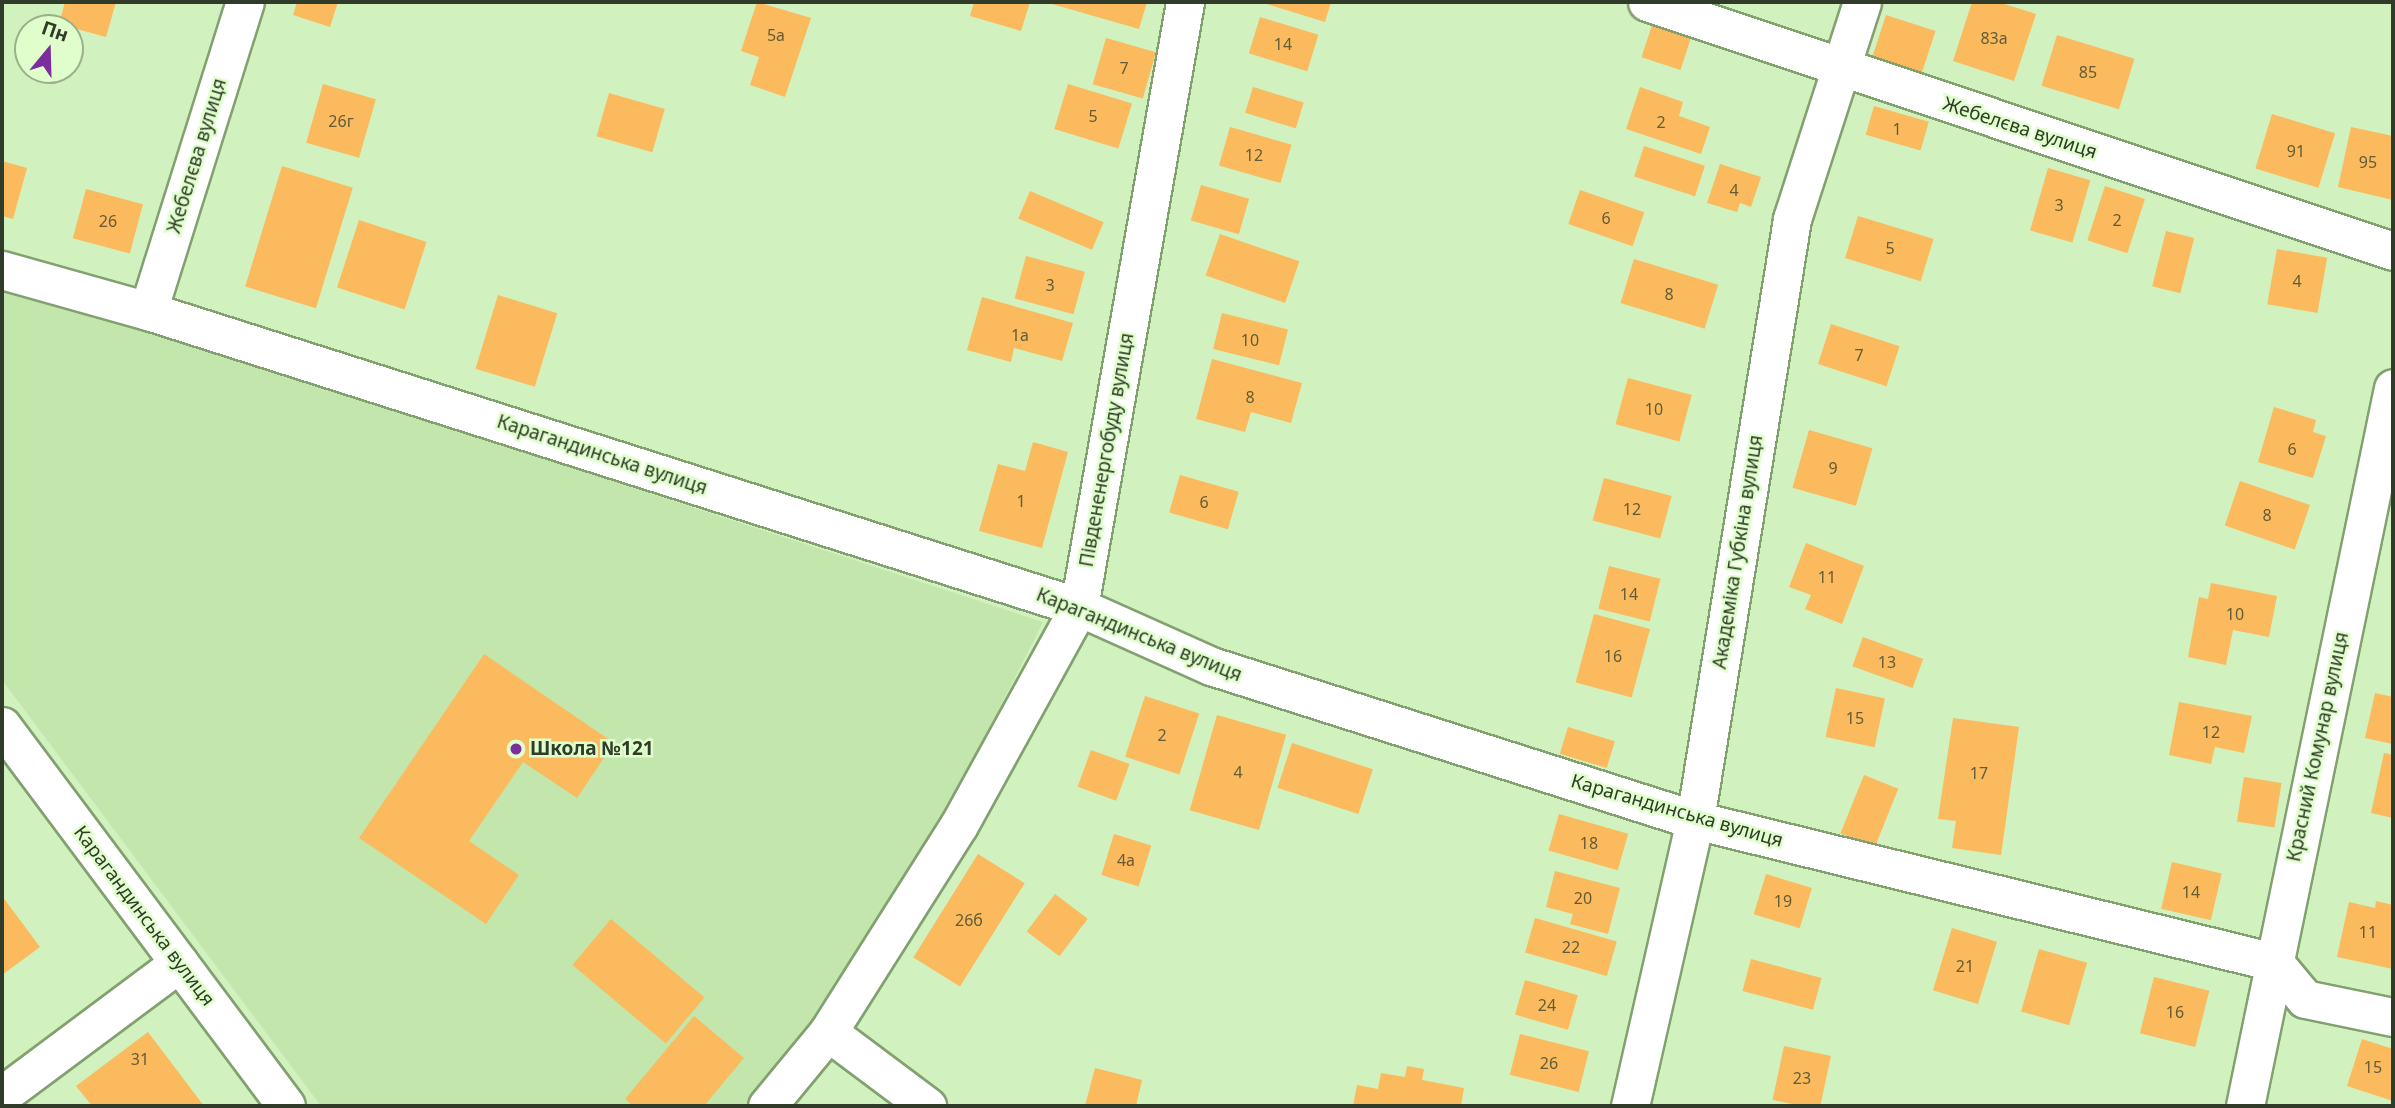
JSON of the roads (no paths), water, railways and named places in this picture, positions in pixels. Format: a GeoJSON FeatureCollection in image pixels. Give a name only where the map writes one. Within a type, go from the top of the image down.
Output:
{"type":"FeatureCollection","features":[{"type":"Feature","properties":{"kind":"street","name":"Жебелєва вулиця"},"geometry":{"type":"LineString","coordinates":[[148,311],[245,2]]}},
{"type":"Feature","properties":{"kind":"street","name":"Південенергобуду вулиця"},"geometry":{"type":"LineString","coordinates":[[767,1106],[828,1032],[959,825],[1079,607],[1185,2]]}},
{"type":"Feature","properties":{"kind":"street","name":"Жебелєва вулиця"},"geometry":{"type":"LineString","coordinates":[[1647,2],[1838,69],[2393,251]]}},
{"type":"Feature","properties":{"kind":"street","name":"Академіка Губкіна вулиця"},"geometry":{"type":"LineString","coordinates":[[1630,1106],[1695,820],[1792,219],[1838,69],[1862,2]]}},
{"type":"Feature","properties":{"kind":"street","name":"Карагандинська вулиця"},"geometry":{"type":"LineString","coordinates":[[2,270],[148,311],[1079,607],[1211,666],[1695,820],[2274,962]]}},
{"type":"Feature","properties":{"kind":"street","name":"Красний Комунар вулиця"},"geometry":{"type":"LineString","coordinates":[[2245,1106],[2393,388]]}},
{"type":"Feature","properties":{"kind":"street","name":"Карагандинська вулиця"},"geometry":{"type":"LineString","coordinates":[[2,726],[286,1106]]}},
{"type":"Feature","properties":{"kind":"street"},"geometry":{"type":"LineString","coordinates":[[2,1095],[179,962]]}},
{"type":"Feature","properties":{"kind":"street"},"geometry":{"type":"LineString","coordinates":[[2274,962],[2305,999],[2393,1017]]}},
{"type":"Feature","properties":{"kind":"street"},"geometry":{"type":"LineString","coordinates":[[828,1032],[927,1106]]}},
{"type":"Feature","properties":{"kind":"place","name":"Школа №121"},"geometry":{"type":"Point","coordinates":[516,749]}}]}
